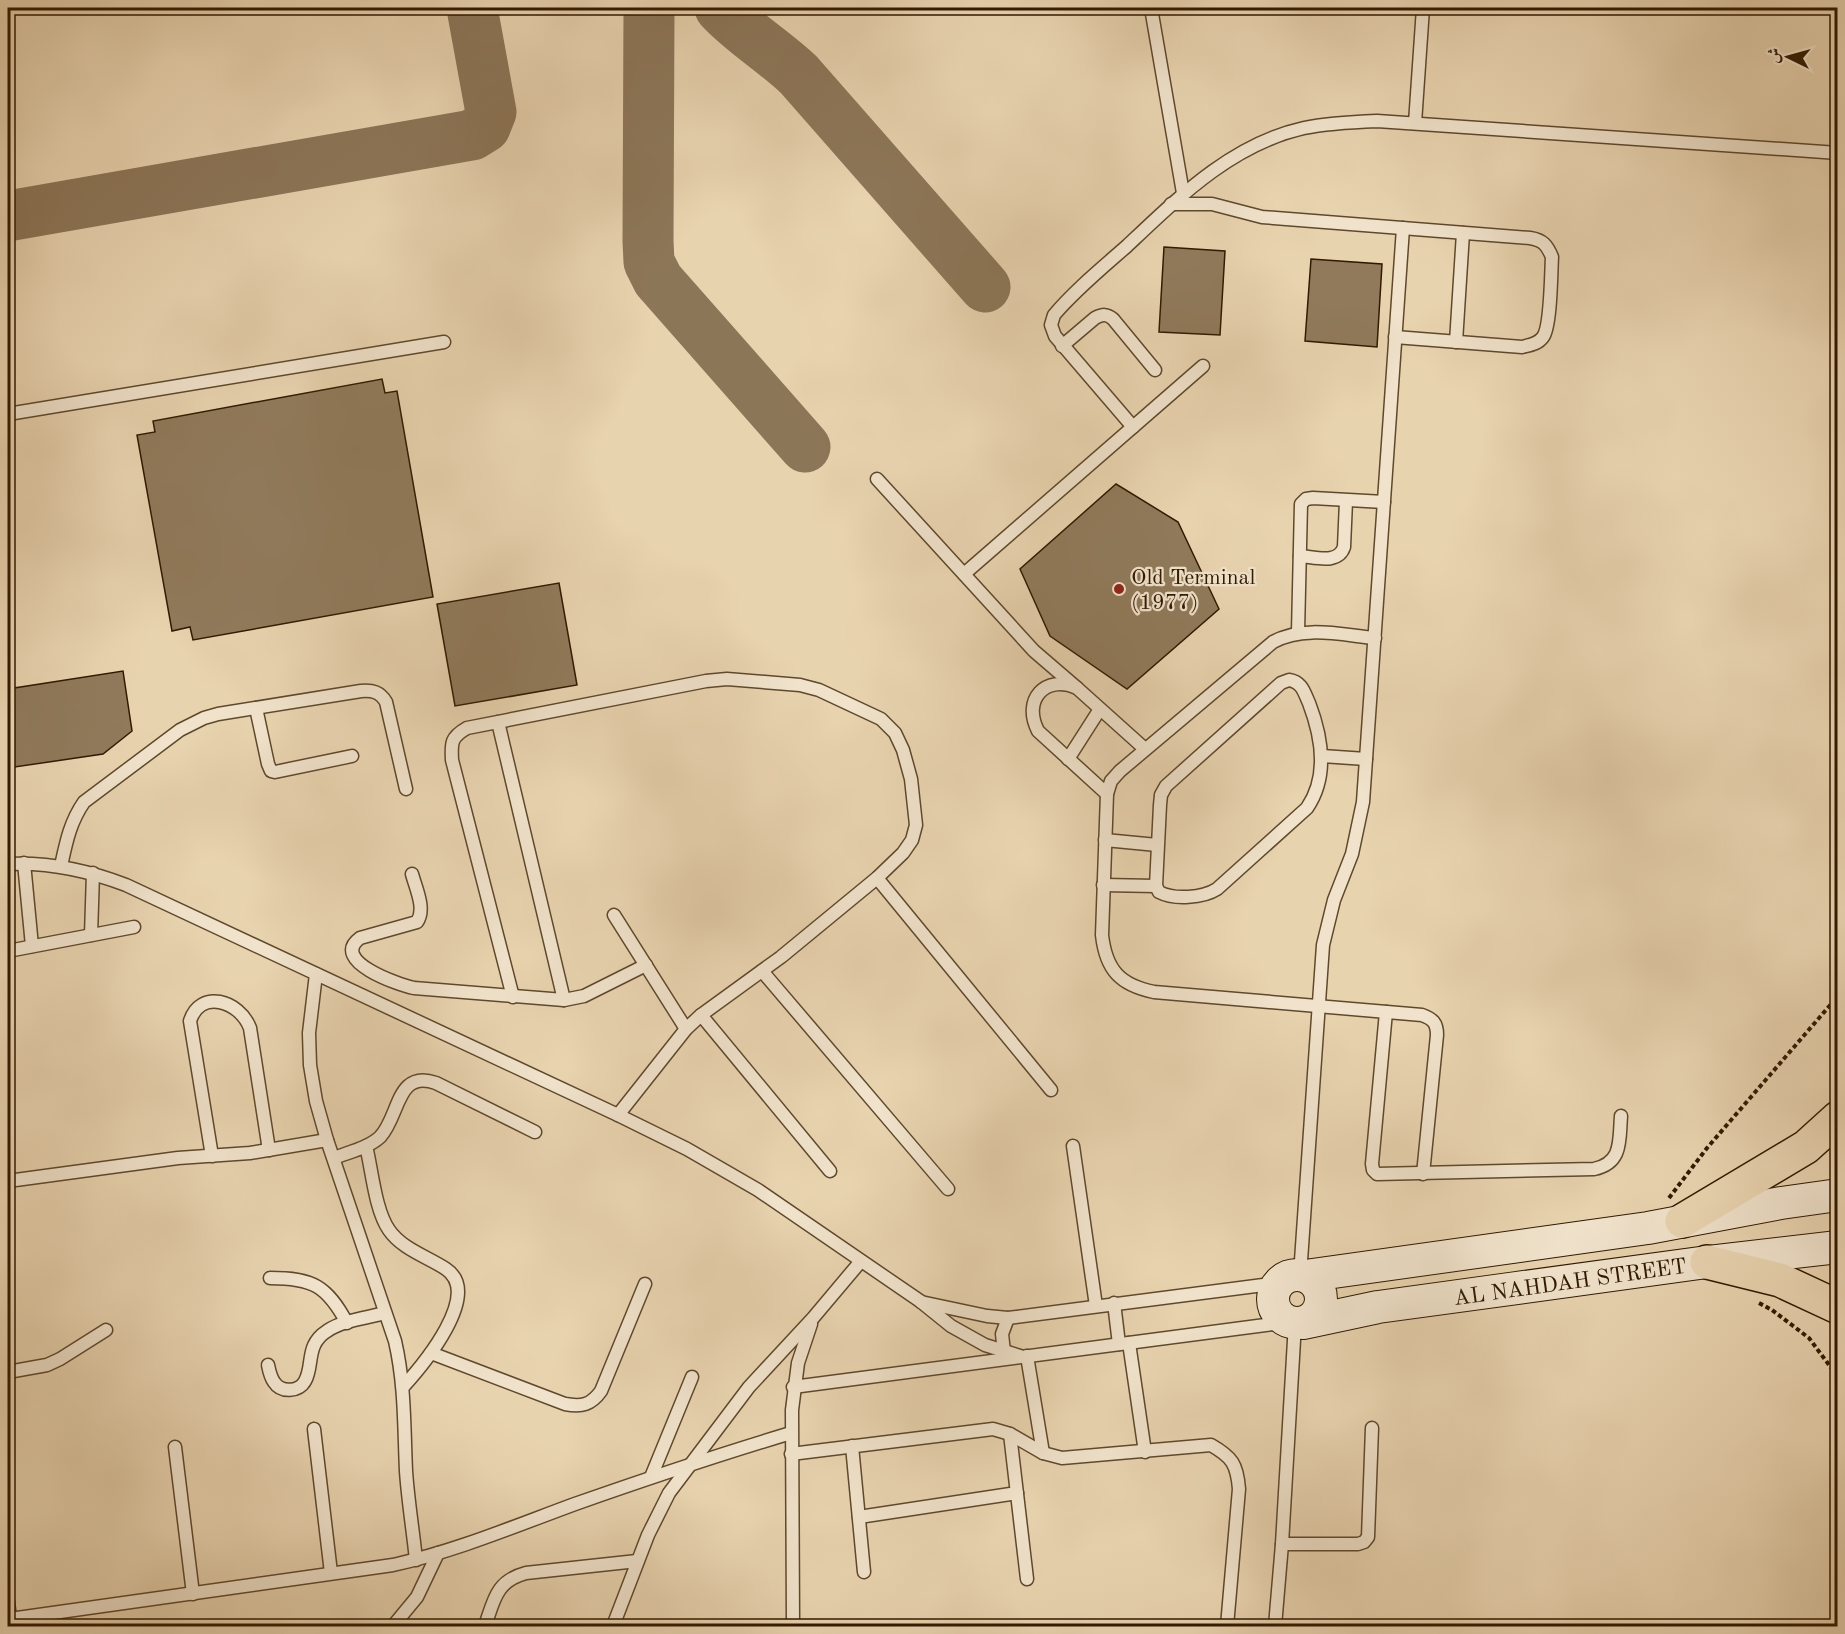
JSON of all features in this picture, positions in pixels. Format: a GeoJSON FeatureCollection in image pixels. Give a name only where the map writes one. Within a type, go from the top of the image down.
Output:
{"type":"FeatureCollection","features":[{"type":"Feature","properties":{"kind":"highway"},"geometry":{"type":"LineString","coordinates":[[1682,1221],[1806,1147],[1838,1118]]}},
{"type":"Feature","properties":{"kind":"highway"},"geometry":{"type":"LineString","coordinates":[[1707,1262],[1780,1280],[1838,1307]]}},
{"type":"Feature","properties":{"kind":"main road","name":"AL NAHDAH STREET"},"geometry":{"type":"LineString","coordinates":[[1295,1278],[1648,1228],[1838,1195]]}},
{"type":"Feature","properties":{"kind":"main road","name":"AL NAHDAH STREET"},"geometry":{"type":"LineString","coordinates":[[1295,1323],[1378,1307],[1707,1262],[1838,1247]]}},
{"type":"Feature","properties":{"kind":"main road"},"geometry":{"type":"LineString","coordinates":[[1295,1278],[1318,1287],[1320,1304],[1317,1313],[1295,1323],[1280,1317],[1275,1310],[1273,1300],[1274,1291],[1295,1278]]}},
{"type":"Feature","properties":{"kind":"lane"},"geometry":{"type":"LineString","coordinates":[[1151,8],[1183,193]]}},
{"type":"Feature","properties":{"kind":"lane"},"geometry":{"type":"LineString","coordinates":[[1415,123],[1423,8]]}},
{"type":"Feature","properties":{"kind":"lane"},"geometry":{"type":"LineString","coordinates":[[1132,427],[1055,336],[1051,325],[1054,315],[1183,193],[1232,157],[1266,141],[1302,129],[1340,122],[1415,123],[1838,153]]}},
{"type":"Feature","properties":{"kind":"lane"},"geometry":{"type":"LineString","coordinates":[[1171,204],[1212,204],[1262,217],[1540,240],[1548,247],[1552,257],[1547,325],[1543,337],[1534,345],[1395,337]]}},
{"type":"Feature","properties":{"kind":"lane"},"geometry":{"type":"LineString","coordinates":[[1295,1278],[1323,945],[1327,922],[1359,828],[1375,638],[1403,228]]}},
{"type":"Feature","properties":{"kind":"lane"},"geometry":{"type":"LineString","coordinates":[[1456,342],[1463,233]]}},
{"type":"Feature","properties":{"kind":"lane"},"geometry":{"type":"LineString","coordinates":[[1062,346],[1095,318],[1108,315],[1155,370]]}},
{"type":"Feature","properties":{"kind":"lane"},"geometry":{"type":"LineString","coordinates":[[8,414],[444,342]]}},
{"type":"Feature","properties":{"kind":"lane"},"geometry":{"type":"LineString","coordinates":[[964,574],[1203,366]]}},
{"type":"Feature","properties":{"kind":"lane"},"geometry":{"type":"LineString","coordinates":[[877,479],[1034,651],[1145,749]]}},
{"type":"Feature","properties":{"kind":"lane"},"geometry":{"type":"LineString","coordinates":[[1298,632],[1301,504],[1306,499],[1313,498],[1384,502]]}},
{"type":"Feature","properties":{"kind":"lane"},"geometry":{"type":"LineString","coordinates":[[1300,556],[1330,559],[1337,558],[1342,553],[1346,501]]}},
{"type":"Feature","properties":{"kind":"lane"},"geometry":{"type":"LineString","coordinates":[[1375,638],[1298,632],[1285,635],[1273,642],[1120,771],[1111,781],[1107,794],[1102,935],[1104,952],[1111,968],[1122,980],[1137,988],[1154,992],[1422,1015],[1431,1018],[1437,1026],[1423,1174]]}},
{"type":"Feature","properties":{"kind":"lane"},"geometry":{"type":"LineString","coordinates":[[513,997],[452,760],[451,745],[457,734],[467,728],[716,679],[800,685],[819,690],[881,718],[895,733],[903,750],[911,779],[916,825],[912,840],[903,853],[877,878],[762,971],[701,1015],[686,1029],[618,1115]]}},
{"type":"Feature","properties":{"kind":"lane"},"geometry":{"type":"LineString","coordinates":[[1289,680],[1297,681],[1303,688],[1318,727],[1322,756],[1314,798],[1308,808],[1217,890],[1203,895],[1173,896],[1159,892],[1156,886],[1157,845],[1161,795],[1166,786],[1281,683],[1289,680]]}},
{"type":"Feature","properties":{"kind":"lane"},"geometry":{"type":"LineString","coordinates":[[1077,688],[1066,683],[1044,688],[1035,697],[1032,720],[1038,731],[1107,794]]}},
{"type":"Feature","properties":{"kind":"lane"},"geometry":{"type":"LineString","coordinates":[[61,866],[75,814],[94,792],[192,723],[218,714],[362,691],[376,691],[386,702],[406,789]]}},
{"type":"Feature","properties":{"kind":"lane"},"geometry":{"type":"LineString","coordinates":[[256,708],[271,771],[352,756]]}},
{"type":"Feature","properties":{"kind":"lane"},"geometry":{"type":"LineString","coordinates":[[1068,759],[1100,709]]}},
{"type":"Feature","properties":{"kind":"lane"},"geometry":{"type":"LineString","coordinates":[[498,722],[564,1000]]}},
{"type":"Feature","properties":{"kind":"lane"},"geometry":{"type":"LineString","coordinates":[[1322,756],[1366,759]]}},
{"type":"Feature","properties":{"kind":"lane"},"geometry":{"type":"LineString","coordinates":[[1105,840],[1157,845]]}},
{"type":"Feature","properties":{"kind":"lane"},"geometry":{"type":"LineString","coordinates":[[24,863],[32,946]]}},
{"type":"Feature","properties":{"kind":"lane"},"geometry":{"type":"LineString","coordinates":[[8,864],[61,866],[93,873],[126,885],[618,1115],[735,1176],[920,1301],[951,1326],[976,1341],[1004,1352],[1023,1356],[1043,1453]]}},
{"type":"Feature","properties":{"kind":"lane"},"geometry":{"type":"LineString","coordinates":[[91,935],[93,873]]}},
{"type":"Feature","properties":{"kind":"lane"},"geometry":{"type":"LineString","coordinates":[[412,874],[421,908],[421,916],[417,922],[360,938],[354,942],[352,949],[354,956],[366,969],[398,984],[414,988],[564,1000],[593,992],[646,965]]}},
{"type":"Feature","properties":{"kind":"lane"},"geometry":{"type":"LineString","coordinates":[[877,878],[1051,1090]]}},
{"type":"Feature","properties":{"kind":"lane"},"geometry":{"type":"LineString","coordinates":[[1103,885],[1156,886]]}},
{"type":"Feature","properties":{"kind":"lane"},"geometry":{"type":"LineString","coordinates":[[614,915],[686,1029]]}},
{"type":"Feature","properties":{"kind":"lane"},"geometry":{"type":"LineString","coordinates":[[8,951],[134,927]]}},
{"type":"Feature","properties":{"kind":"lane"},"geometry":{"type":"LineString","coordinates":[[762,971],[948,1189]]}},
{"type":"Feature","properties":{"kind":"lane"},"geometry":{"type":"LineString","coordinates":[[316,974],[309,1033],[310,1065],[316,1101],[395,1341],[403,1387],[407,1481],[416,1560]]}},
{"type":"Feature","properties":{"kind":"lane"},"geometry":{"type":"LineString","coordinates":[[212,1156],[190,1022],[193,1012],[201,1005],[219,1002],[229,1004],[239,1010],[246,1018],[250,1028],[269,1150]]}},
{"type":"Feature","properties":{"kind":"lane"},"geometry":{"type":"LineString","coordinates":[[1386,1012],[1373,1170],[1377,1174],[1605,1167],[1614,1159],[1618,1149],[1622,1116]]}},
{"type":"Feature","properties":{"kind":"lane"},"geometry":{"type":"LineString","coordinates":[[701,1015],[830,1171]]}},
{"type":"Feature","properties":{"kind":"lane"},"geometry":{"type":"LineString","coordinates":[[334,1158],[366,1146],[380,1137],[403,1092],[417,1080],[436,1083],[535,1132]]}},
{"type":"Feature","properties":{"kind":"lane"},"geometry":{"type":"LineString","coordinates":[[8,1181],[178,1158],[269,1150],[327,1140]]}},
{"type":"Feature","properties":{"kind":"lane"},"geometry":{"type":"LineString","coordinates":[[366,1146],[383,1221],[390,1232],[399,1241],[448,1271],[456,1278],[459,1290],[458,1303],[431,1353],[403,1387]]}},
{"type":"Feature","properties":{"kind":"lane"},"geometry":{"type":"LineString","coordinates":[[1073,1146],[1096,1306]]}},
{"type":"Feature","properties":{"kind":"lane"},"geometry":{"type":"LineString","coordinates":[[613,1626],[637,1561],[669,1493],[749,1387],[813,1318],[861,1261]]}},
{"type":"Feature","properties":{"kind":"lane"},"geometry":{"type":"LineString","coordinates":[[270,1278],[295,1278],[317,1286],[335,1302],[347,1323]]}},
{"type":"Feature","properties":{"kind":"lane","name":"AL NAHDAH STREET"},"geometry":{"type":"LineString","coordinates":[[920,1301],[1008,1318],[1295,1278]]}},
{"type":"Feature","properties":{"kind":"lane"},"geometry":{"type":"LineString","coordinates":[[431,1353],[565,1404],[579,1407],[593,1402],[601,1391],[645,1284]]}},
{"type":"Feature","properties":{"kind":"lane"},"geometry":{"type":"LineString","coordinates":[[1114,1303],[1145,1452]]}},
{"type":"Feature","properties":{"kind":"lane"},"geometry":{"type":"LineString","coordinates":[[267,1365],[273,1382],[280,1388],[289,1390],[298,1388],[305,1382],[309,1357],[319,1338],[327,1331],[385,1313]]}},
{"type":"Feature","properties":{"kind":"lane"},"geometry":{"type":"LineString","coordinates":[[793,1626],[791,1433],[793,1387],[798,1363],[813,1318]]}},
{"type":"Feature","properties":{"kind":"lane"},"geometry":{"type":"LineString","coordinates":[[1004,1352],[1002,1334],[1008,1318]]}},
{"type":"Feature","properties":{"kind":"lane"},"geometry":{"type":"LineString","coordinates":[[1275,1626],[1295,1323]]}},
{"type":"Feature","properties":{"kind":"lane","name":"AL NAHDAH STREET"},"geometry":{"type":"LineString","coordinates":[[793,1387],[1295,1323]]}},
{"type":"Feature","properties":{"kind":"lane"},"geometry":{"type":"LineString","coordinates":[[8,1372],[47,1365],[106,1330]]}},
{"type":"Feature","properties":{"kind":"lane"},"geometry":{"type":"LineString","coordinates":[[651,1477],[692,1377]]}},
{"type":"Feature","properties":{"kind":"lane"},"geometry":{"type":"LineString","coordinates":[[1282,1544],[1358,1544],[1364,1542],[1368,1537],[1372,1428]]}},
{"type":"Feature","properties":{"kind":"lane"},"geometry":{"type":"LineString","coordinates":[[314,1429],[331,1573]]}},
{"type":"Feature","properties":{"kind":"lane"},"geometry":{"type":"LineString","coordinates":[[791,1454],[977,1430],[993,1430],[1010,1434],[1043,1453],[1062,1458],[1211,1445],[1227,1454],[1237,1470],[1239,1489],[1227,1626]]}},
{"type":"Feature","properties":{"kind":"lane"},"geometry":{"type":"LineString","coordinates":[[8,1602],[10,1623],[416,1560],[692,1463],[791,1433]]}},
{"type":"Feature","properties":{"kind":"lane"},"geometry":{"type":"LineString","coordinates":[[1010,1434],[1027,1579]]}},
{"type":"Feature","properties":{"kind":"lane"},"geometry":{"type":"LineString","coordinates":[[852,1446],[864,1572]]}},
{"type":"Feature","properties":{"kind":"lane"},"geometry":{"type":"LineString","coordinates":[[175,1447],[193,1594]]}},
{"type":"Feature","properties":{"kind":"lane"},"geometry":{"type":"LineString","coordinates":[[859,1517],[1017,1493]]}},
{"type":"Feature","properties":{"kind":"lane"},"geometry":{"type":"LineString","coordinates":[[393,1626],[417,1597],[438,1553]]}},
{"type":"Feature","properties":{"kind":"lane"},"geometry":{"type":"LineString","coordinates":[[485,1626],[498,1591],[505,1582],[515,1576],[637,1561]]}},
{"type":"Feature","properties":{"kind":"path"},"geometry":{"type":"LineString","coordinates":[[1648,1228],[1707,1148],[1838,996]]}},
{"type":"Feature","properties":{"kind":"path"},"geometry":{"type":"LineString","coordinates":[[1754,1300],[1772,1310],[1809,1338],[1838,1377]]}},
{"type":"Feature","properties":{"kind":"building"},"geometry":{"type":"Polygon","coordinates":[[[1164,247],[1225,251],[1220,335],[1159,332],[1164,247]]]}},
{"type":"Feature","properties":{"kind":"building"},"geometry":{"type":"Polygon","coordinates":[[[1311,259],[1382,264],[1377,347],[1305,341],[1311,259]]]}},
{"type":"Feature","properties":{"kind":"building"},"geometry":{"type":"Polygon","coordinates":[[[382,379],[385,393],[397,391],[433,597],[193,640],[190,627],[172,631],[137,435],[155,432],[153,421],[382,379]]]}},
{"type":"Feature","properties":{"kind":"building","name":"Old Terminal (1977)"},"geometry":{"type":"Polygon","coordinates":[[[1116,484],[1178,522],[1219,609],[1127,689],[1050,636],[1020,569],[1116,484]]]}},
{"type":"Feature","properties":{"kind":"building"},"geometry":{"type":"Polygon","coordinates":[[[559,583],[577,685],[455,706],[437,604],[559,583]]]}},
{"type":"Feature","properties":{"kind":"building"},"geometry":{"type":"Polygon","coordinates":[[[123,671],[132,731],[103,754],[8,768],[8,689],[123,671]]]}},
{"type":"Feature","properties":{"kind":"taxiway"},"geometry":{"type":"LineString","coordinates":[[8,216],[472,135],[485,127],[491,112],[472,8]]}},
{"type":"Feature","properties":{"kind":"taxiway"},"geometry":{"type":"LineString","coordinates":[[649,8],[649,262],[658,280],[805,447]]}},
{"type":"Feature","properties":{"kind":"taxiway"},"geometry":{"type":"LineString","coordinates":[[720,8],[799,75],[985,287]]}},
{"type":"Feature","properties":{"kind":"place","name":"Old Terminal (1977)"},"geometry":{"type":"Point","coordinates":[1119,589]}}]}
